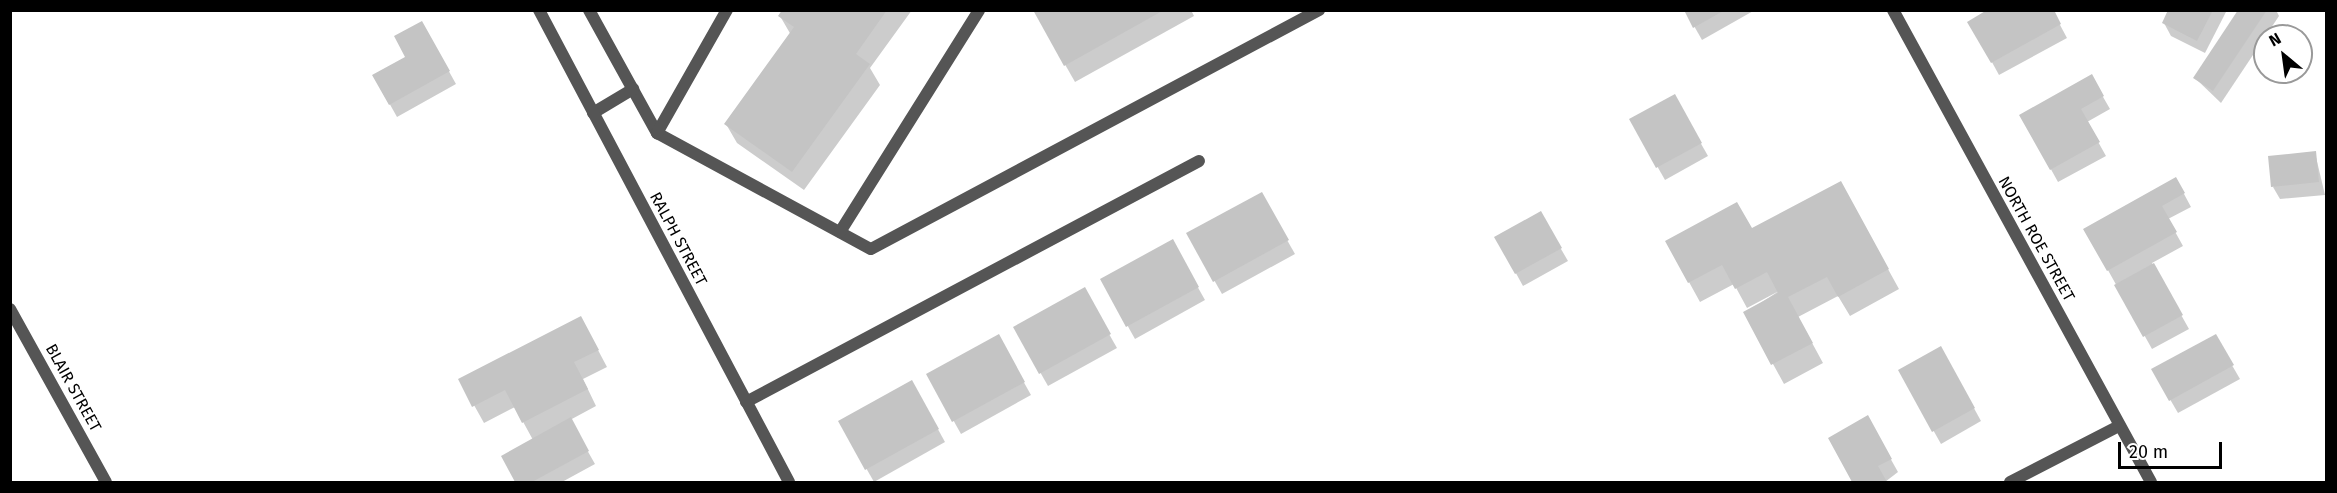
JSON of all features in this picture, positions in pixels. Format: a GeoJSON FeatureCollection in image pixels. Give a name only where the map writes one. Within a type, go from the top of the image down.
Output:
{"type":"FeatureCollection","features":[{"type":"Feature","properties":{"kind":"street","name":"RALPH STREET"},"geometry":{"type":"LineString","coordinates":[[539,10],[789,483]]}},
{"type":"Feature","properties":{"kind":"street"},"geometry":{"type":"LineString","coordinates":[[589,10],[657,133],[871,249],[1319,10]]}},
{"type":"Feature","properties":{"kind":"street"},"geometry":{"type":"LineString","coordinates":[[657,133],[727,10]]}},
{"type":"Feature","properties":{"kind":"street"},"geometry":{"type":"LineString","coordinates":[[840,232],[979,10]]}},
{"type":"Feature","properties":{"kind":"street","name":"NORTH ROE STREET"},"geometry":{"type":"LineString","coordinates":[[1893,10],[2151,483]]}},
{"type":"Feature","properties":{"kind":"street"},"geometry":{"type":"LineString","coordinates":[[593,113],[633,88]]}},
{"type":"Feature","properties":{"kind":"street"},"geometry":{"type":"LineString","coordinates":[[746,402],[1200,161]]}},
{"type":"Feature","properties":{"kind":"street","name":"BLAIR STREET"},"geometry":{"type":"LineString","coordinates":[[10,309],[106,483]]}},
{"type":"Feature","properties":{"kind":"street"},"geometry":{"type":"LineString","coordinates":[[2010,483],[2119,426]]}},
{"type":"Feature","properties":{"kind":"building"},"geometry":{"type":"Polygon","coordinates":[[[782,10],[887,10],[856,54],[870,64],[792,172],[724,124],[794,27],[778,16],[782,10]]]}},
{"type":"Feature","properties":{"kind":"building"},"geometry":{"type":"Polygon","coordinates":[[[1033,10],[1164,10],[1064,66],[1033,10]]]}},
{"type":"Feature","properties":{"kind":"building"},"geometry":{"type":"Polygon","coordinates":[[[1684,10],[1725,10],[1693,28],[1684,10]]]}},
{"type":"Feature","properties":{"kind":"building"},"geometry":{"type":"Polygon","coordinates":[[[1987,10],[2054,10],[2061,24],[1991,63],[1967,22],[1987,10]]]}},
{"type":"Feature","properties":{"kind":"building"},"geometry":{"type":"Polygon","coordinates":[[[2168,10],[2213,10],[2197,41],[2162,23],[2168,10]]]}},
{"type":"Feature","properties":{"kind":"building"},"geometry":{"type":"Polygon","coordinates":[[[2238,10],[2267,10],[2258,24],[2253,24],[2253,31],[2213,91],[2193,78],[2238,10]]]}},
{"type":"Feature","properties":{"kind":"building"},"geometry":{"type":"Polygon","coordinates":[[[422,21],[450,71],[389,105],[372,75],[405,57],[394,36],[422,21]]]}},
{"type":"Feature","properties":{"kind":"building"},"geometry":{"type":"Polygon","coordinates":[[[2092,74],[2104,96],[2081,109],[2100,142],[2050,170],[2019,115],[2092,74]]]}},
{"type":"Feature","properties":{"kind":"building"},"geometry":{"type":"Polygon","coordinates":[[[1675,94],[1702,143],[1656,168],[1629,119],[1675,94]]]}},
{"type":"Feature","properties":{"kind":"building"},"geometry":{"type":"Polygon","coordinates":[[[2316,151],[2319,182],[2271,187],[2268,156],[2316,151]]]}},
{"type":"Feature","properties":{"kind":"building"},"geometry":{"type":"Polygon","coordinates":[[[2176,177],[2185,193],[2162,206],[2177,232],[2107,271],[2083,229],[2176,177]]]}},
{"type":"Feature","properties":{"kind":"building"},"geometry":{"type":"Polygon","coordinates":[[[1841,181],[1889,269],[1838,297],[1827,277],[1788,297],[1813,343],[1771,365],[1743,312],[1778,293],[1767,272],[1735,289],[1722,265],[1688,283],[1665,241],[1737,202],[1752,228],[1841,181]]]}},
{"type":"Feature","properties":{"kind":"building"},"geometry":{"type":"Polygon","coordinates":[[[1262,192],[1289,240],[1213,282],[1186,233],[1262,192]]]}},
{"type":"Feature","properties":{"kind":"building"},"geometry":{"type":"Polygon","coordinates":[[[1541,211],[1562,248],[1515,274],[1494,237],[1541,211]]]}},
{"type":"Feature","properties":{"kind":"building"},"geometry":{"type":"Polygon","coordinates":[[[1173,239],[1199,287],[1126,327],[1100,279],[1173,239]]]}},
{"type":"Feature","properties":{"kind":"building"},"geometry":{"type":"Polygon","coordinates":[[[2154,263],[2183,315],[2143,337],[2114,285],[2154,263]]]}},
{"type":"Feature","properties":{"kind":"building"},"geometry":{"type":"Polygon","coordinates":[[[1085,287],[1111,334],[1039,374],[1013,327],[1085,287]]]}},
{"type":"Feature","properties":{"kind":"building"},"geometry":{"type":"Polygon","coordinates":[[[581,316],[599,350],[574,362],[588,389],[522,423],[505,390],[472,407],[458,379],[581,316]]]}},
{"type":"Feature","properties":{"kind":"building"},"geometry":{"type":"Polygon","coordinates":[[[999,334],[1025,382],[952,422],[926,374],[999,334]]]}},
{"type":"Feature","properties":{"kind":"building"},"geometry":{"type":"Polygon","coordinates":[[[2216,334],[2234,365],[2169,401],[2151,369],[2216,334]]]}},
{"type":"Feature","properties":{"kind":"building"},"geometry":{"type":"Polygon","coordinates":[[[1941,346],[1975,408],[1932,432],[1898,370],[1941,346]]]}},
{"type":"Feature","properties":{"kind":"building"},"geometry":{"type":"Polygon","coordinates":[[[912,380],[939,429],[865,470],[838,421],[912,380]]]}},
{"type":"Feature","properties":{"kind":"building"},"geometry":{"type":"Polygon","coordinates":[[[1868,415],[1892,459],[1878,466],[1887,482],[1852,482],[1828,438],[1868,415]]]}},
{"type":"Feature","properties":{"kind":"building"},"geometry":{"type":"Polygon","coordinates":[[[571,417],[589,451],[532,482],[515,482],[501,456],[571,417]]]}}]}
